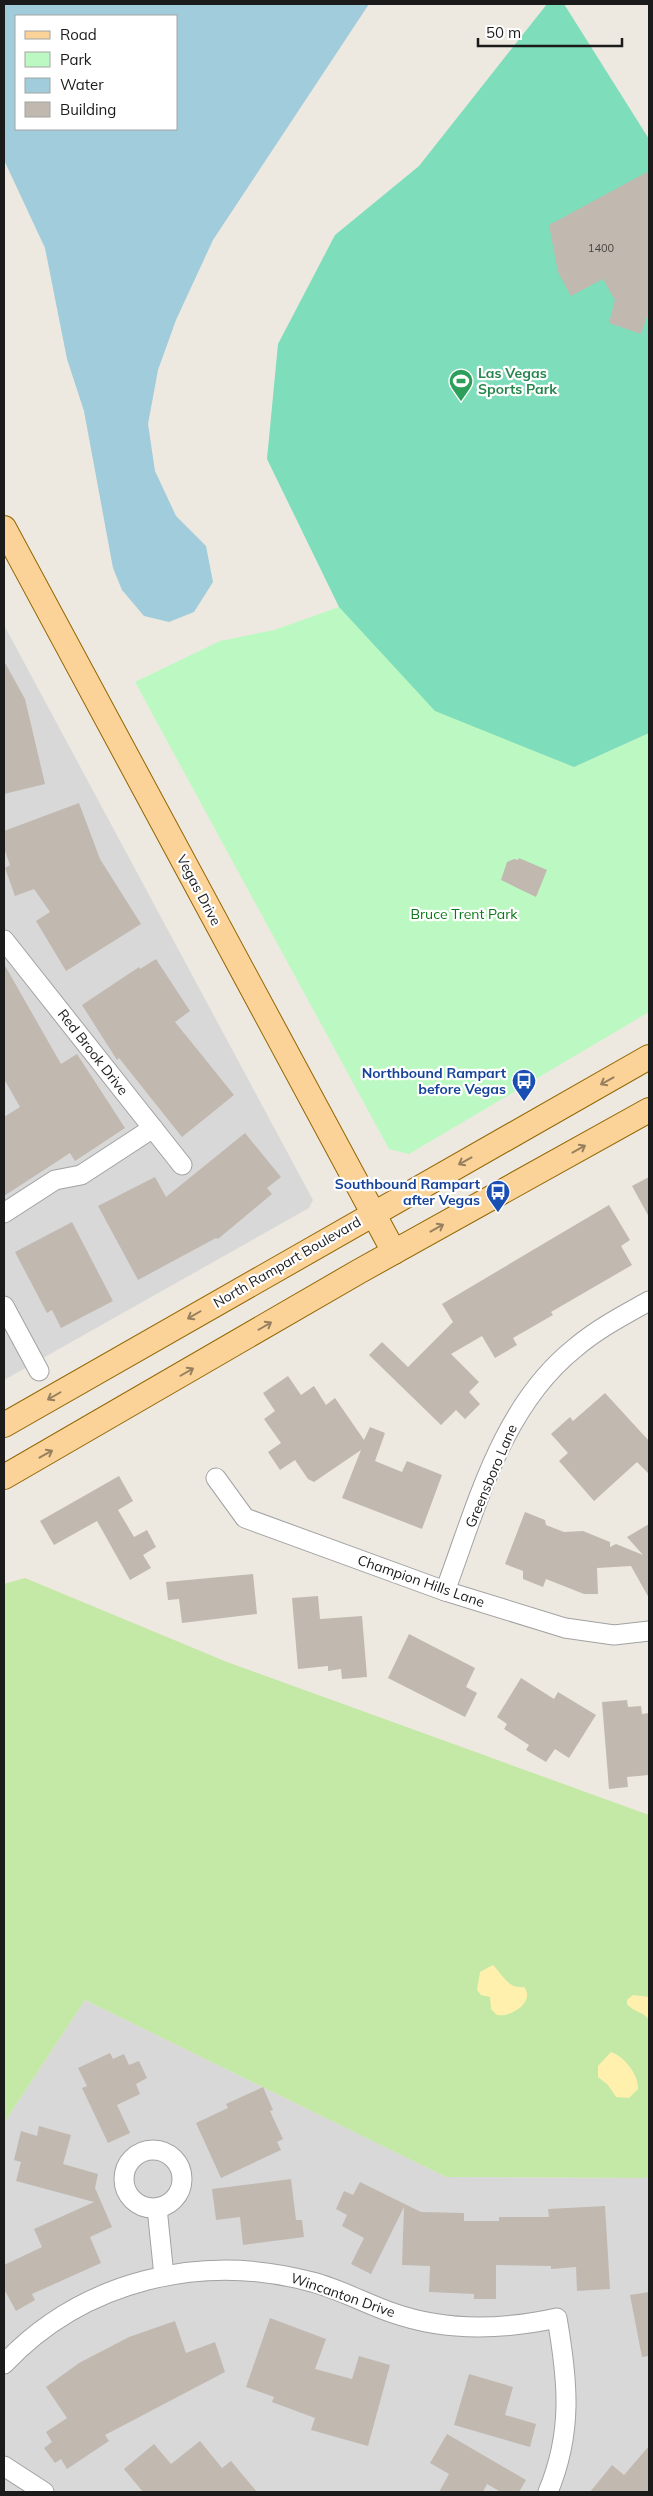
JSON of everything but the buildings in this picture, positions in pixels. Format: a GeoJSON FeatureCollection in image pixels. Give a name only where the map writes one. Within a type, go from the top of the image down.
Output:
{"type":"FeatureCollection","features":[{"type":"Feature","properties":{"kind":"main road","name":"Vegas Drive"},"geometry":{"type":"LineString","coordinates":[[4,528],[394,1252]]}},
{"type":"Feature","properties":{"kind":"main road","name":"North Rampart Boulevard"},"geometry":{"type":"LineString","coordinates":[[4,1425],[373,1212],[649,1057]]}},
{"type":"Feature","properties":{"kind":"main road"},"geometry":{"type":"LineString","coordinates":[[4,1477],[394,1252],[649,1110]]}},
{"type":"Feature","properties":{"kind":"street","name":"Red Brook Drive"},"geometry":{"type":"LineString","coordinates":[[4,940],[182,1165]]}},
{"type":"Feature","properties":{"kind":"street"},"geometry":{"type":"LineString","coordinates":[[4,1213],[55,1180],[81,1175],[153,1128]]}},
{"type":"Feature","properties":{"kind":"street","name":"Greensboro Lane"},"geometry":{"type":"LineString","coordinates":[[445,1591],[495,1458],[521,1410],[542,1380],[574,1348],[612,1321],[649,1301]]}},
{"type":"Feature","properties":{"kind":"street"},"geometry":{"type":"LineString","coordinates":[[4,1306],[39,1371]]}},
{"type":"Feature","properties":{"kind":"street","name":"Champion Hills Lane"},"geometry":{"type":"LineString","coordinates":[[216,1478],[245,1518],[445,1591],[565,1628],[614,1635],[649,1631]]}},
{"type":"Feature","properties":{"kind":"street"},"geometry":{"type":"LineString","coordinates":[[157,2208],[164,2276]]}},
{"type":"Feature","properties":{"kind":"street","name":"Wincanton Drive"},"geometry":{"type":"LineString","coordinates":[[4,2364],[42,2330],[72,2310],[104,2294],[137,2282],[208,2270],[244,2270],[279,2274],[314,2282],[393,2313],[425,2322],[458,2327],[508,2326],[557,2318],[565,2362],[567,2420],[562,2448],[548,2492]]}},
{"type":"Feature","properties":{"kind":"street"},"geometry":{"type":"LineString","coordinates":[[4,2466],[44,2492]]}},
{"type":"Feature","properties":{"kind":"shaded area"},"geometry":{"type":"Polygon","coordinates":[[[4,625],[313,1200],[309,1208],[4,1380],[4,625]]]}},
{"type":"Feature","properties":{"kind":"shaded area"},"geometry":{"type":"Polygon","coordinates":[[[85,2000],[446,2177],[649,2178],[649,2492],[4,2492],[4,2123],[85,2000]]]}},
{"type":"Feature","properties":{"kind":"green space","name":"Las Vegas Sports Park"},"geometry":{"type":"Polygon","coordinates":[[[547,4],[564,4],[649,139],[649,733],[574,767],[435,711],[339,607],[267,459],[278,344],[335,235],[419,166],[547,4]]]}},
{"type":"Feature","properties":{"kind":"green space","name":"Bruce Trent Park"},"geometry":{"type":"Polygon","coordinates":[[[339,607],[436,711],[574,767],[649,733],[649,1012],[409,1154],[389,1149],[135,682],[220,641],[274,630],[339,607]]]}},
{"type":"Feature","properties":{"kind":"green space"},"geometry":{"type":"Polygon","coordinates":[[[25,1578],[227,1662],[649,1815],[649,2178],[446,2177],[85,2000],[4,2123],[4,1584],[25,1578]]]}},
{"type":"Feature","properties":{"kind":"sand"},"geometry":{"type":"Polygon","coordinates":[[[493,1965],[510,1984],[524,1987],[527,1993],[527,1998],[520,2008],[508,2014],[497,2015],[491,2009],[490,1997],[481,1995],[477,1990],[480,1972],[493,1965]]]}},
{"type":"Feature","properties":{"kind":"sand"},"geometry":{"type":"Polygon","coordinates":[[[633,1995],[649,1997],[649,2020],[627,2004],[627,2000],[633,1995]]]}},
{"type":"Feature","properties":{"kind":"sand"},"geometry":{"type":"Polygon","coordinates":[[[611,2052],[626,2062],[636,2078],[638,2089],[629,2098],[616,2097],[608,2085],[598,2077],[598,2066],[611,2052]]]}},
{"type":"Feature","properties":{"kind":"water"},"geometry":{"type":"Polygon","coordinates":[[[4,4],[369,4],[213,240],[176,320],[158,370],[148,424],[155,471],[176,516],[206,546],[213,582],[194,612],[169,622],[144,616],[122,590],[113,568],[84,411],[67,359],[45,248],[4,160],[4,4]]]}},
{"type":"Feature","properties":{"kind":"place","name":"Las Vegas Sports Park"},"geometry":{"type":"Point","coordinates":[461,402]}},
{"type":"Feature","properties":{"kind":"place","name":"Northbound Rampart before Vegas"},"geometry":{"type":"Point","coordinates":[524,1102]}},
{"type":"Feature","properties":{"kind":"place","name":"Southbound Rampart after Vegas"},"geometry":{"type":"Point","coordinates":[498,1213]}}]}
